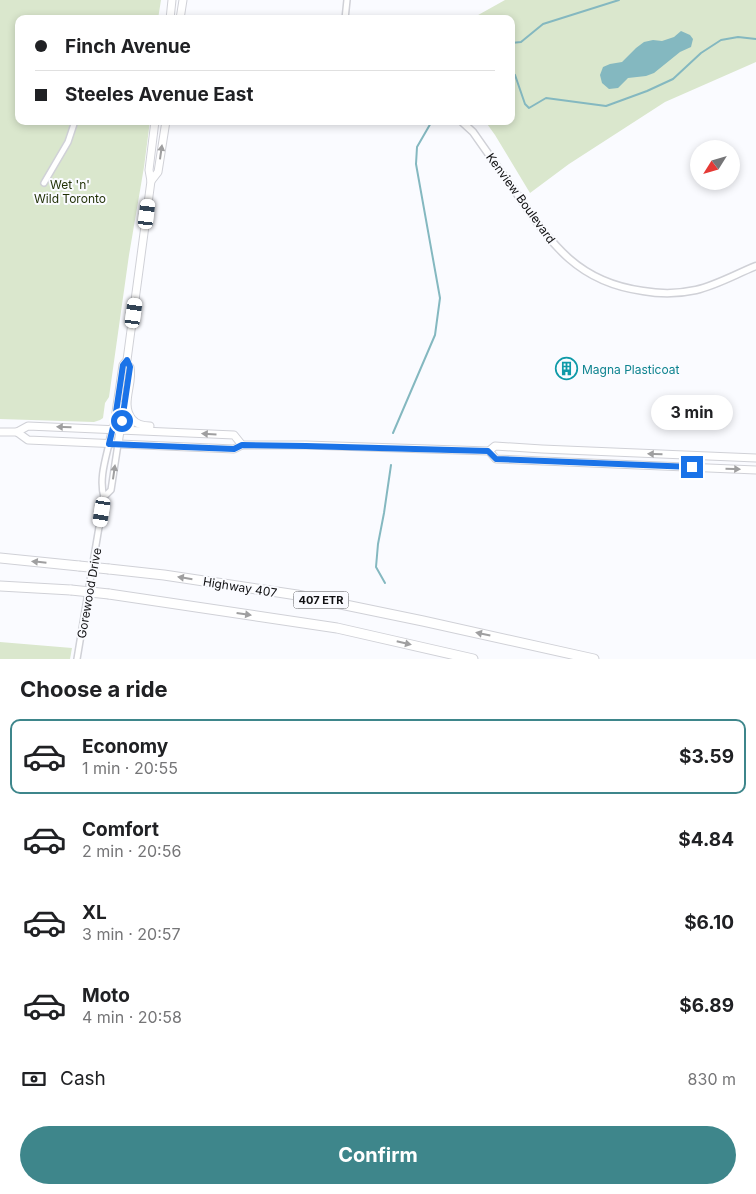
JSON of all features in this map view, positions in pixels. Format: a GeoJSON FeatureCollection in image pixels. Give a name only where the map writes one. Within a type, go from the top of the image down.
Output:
{"type":"FeatureCollection","features":[{"type":"Feature","properties":{"kind":"highway","name":"Highway 407"},"geometry":{"type":"LineString","coordinates":[[0,558],[164,575],[297,595],[594,659]]}},
{"type":"Feature","properties":{"kind":"highway","name":"Highway 407"},"geometry":{"type":"LineString","coordinates":[[0,586],[109,594],[337,628],[473,659]]}},
{"type":"Feature","properties":{"kind":"main road"},"geometry":{"type":"LineString","coordinates":[[170,15],[172,0]]}},
{"type":"Feature","properties":{"kind":"main road"},"geometry":{"type":"LineString","coordinates":[[181,15],[183,0]]}},
{"type":"Feature","properties":{"kind":"main road"},"geometry":{"type":"LineString","coordinates":[[118,444],[151,181],[149,170],[155,125]]}},
{"type":"Feature","properties":{"kind":"main road"},"geometry":{"type":"LineString","coordinates":[[151,181],[158,172],[165,125]]}},
{"type":"Feature","properties":{"kind":"main road"},"geometry":{"type":"LineString","coordinates":[[109,444],[123,365],[128,363]]}},
{"type":"Feature","properties":{"kind":"main road"},"geometry":{"type":"LineString","coordinates":[[128,363],[131,372],[127,409],[130,416],[138,424],[163,427],[172,432]]}},
{"type":"Feature","properties":{"kind":"main road"},"geometry":{"type":"LineString","coordinates":[[0,432],[17,432],[28,426],[234,435],[242,445]]}},
{"type":"Feature","properties":{"kind":"main road"},"geometry":{"type":"LineString","coordinates":[[17,432],[28,440],[234,449],[242,445],[488,451],[495,446],[756,458]]}},
{"type":"Feature","properties":{"kind":"main road"},"geometry":{"type":"LineString","coordinates":[[488,451],[496,459],[756,470]]}},
{"type":"Feature","properties":{"kind":"street"},"geometry":{"type":"LineString","coordinates":[[345,15],[347,0]]}},
{"type":"Feature","properties":{"kind":"street"},"geometry":{"type":"LineString","coordinates":[[44,183],[68,142],[74,125]]}},
{"type":"Feature","properties":{"kind":"street","name":"Kenview Boulevard"},"geometry":{"type":"LineString","coordinates":[[465,125],[473,132],[536,222],[562,254],[578,267],[596,277],[617,287],[657,293],[680,292],[696,290],[714,284],[756,266]]}},
{"type":"Feature","properties":{"kind":"street","name":"Gorewood Drive"},"geometry":{"type":"LineString","coordinates":[[77,659],[104,497],[102,488],[109,444]]}},
{"type":"Feature","properties":{"kind":"street","name":"Gorewood Drive"},"geometry":{"type":"LineString","coordinates":[[104,497],[111,490],[118,444]]}},
{"type":"Feature","properties":{"kind":"green space","name":"Wet 'n' Wild Toronto"},"geometry":{"type":"Polygon","coordinates":[[[0,0],[161,0],[159,15],[15,15],[15,125],[149,125],[109,397],[105,403],[103,418],[94,422],[0,419],[0,0]]]}},
{"type":"Feature","properties":{"kind":"green space"},"geometry":{"type":"Polygon","coordinates":[[[505,0],[756,0],[756,62],[665,102],[569,164],[530,193],[488,125],[515,125],[515,15],[478,15],[505,0]]]}},
{"type":"Feature","properties":{"kind":"green space"},"geometry":{"type":"Polygon","coordinates":[[[0,642],[72,648],[70,659],[0,659],[0,642]]]}},
{"type":"Feature","properties":{"kind":"water"},"geometry":{"type":"Polygon","coordinates":[[[681,31],[690,35],[693,39],[691,47],[680,52],[654,73],[628,78],[618,88],[609,89],[602,83],[600,75],[603,67],[622,62],[644,42],[662,41],[674,37],[681,31]]]}},
{"type":"Feature","properties":{"kind":"waterway"},"geometry":{"type":"LineString","coordinates":[[515,43],[521,42],[543,24],[619,0]]}},
{"type":"Feature","properties":{"kind":"waterway"},"geometry":{"type":"LineString","coordinates":[[515,75],[525,104],[529,108],[546,98],[606,106],[673,79],[701,53],[721,40],[738,37],[756,39]]}},
{"type":"Feature","properties":{"kind":"waterway"},"geometry":{"type":"LineString","coordinates":[[393,433],[435,335],[440,298],[416,164],[417,147],[430,125]]}},
{"type":"Feature","properties":{"kind":"waterway"},"geometry":{"type":"LineString","coordinates":[[385,583],[376,567],[391,465]]}},
{"type":"Feature","properties":{"kind":"place","name":"Magna Plasticoat"},"geometry":{"type":"Point","coordinates":[566,369]}},
{"type":"Feature","properties":{"kind":"route"},"geometry":{"type":"LineString","coordinates":[[122,421],[130,367],[127,360],[123,365],[115,419],[109,444],[234,449],[242,445],[488,451],[496,459],[692,467]]}}]}
